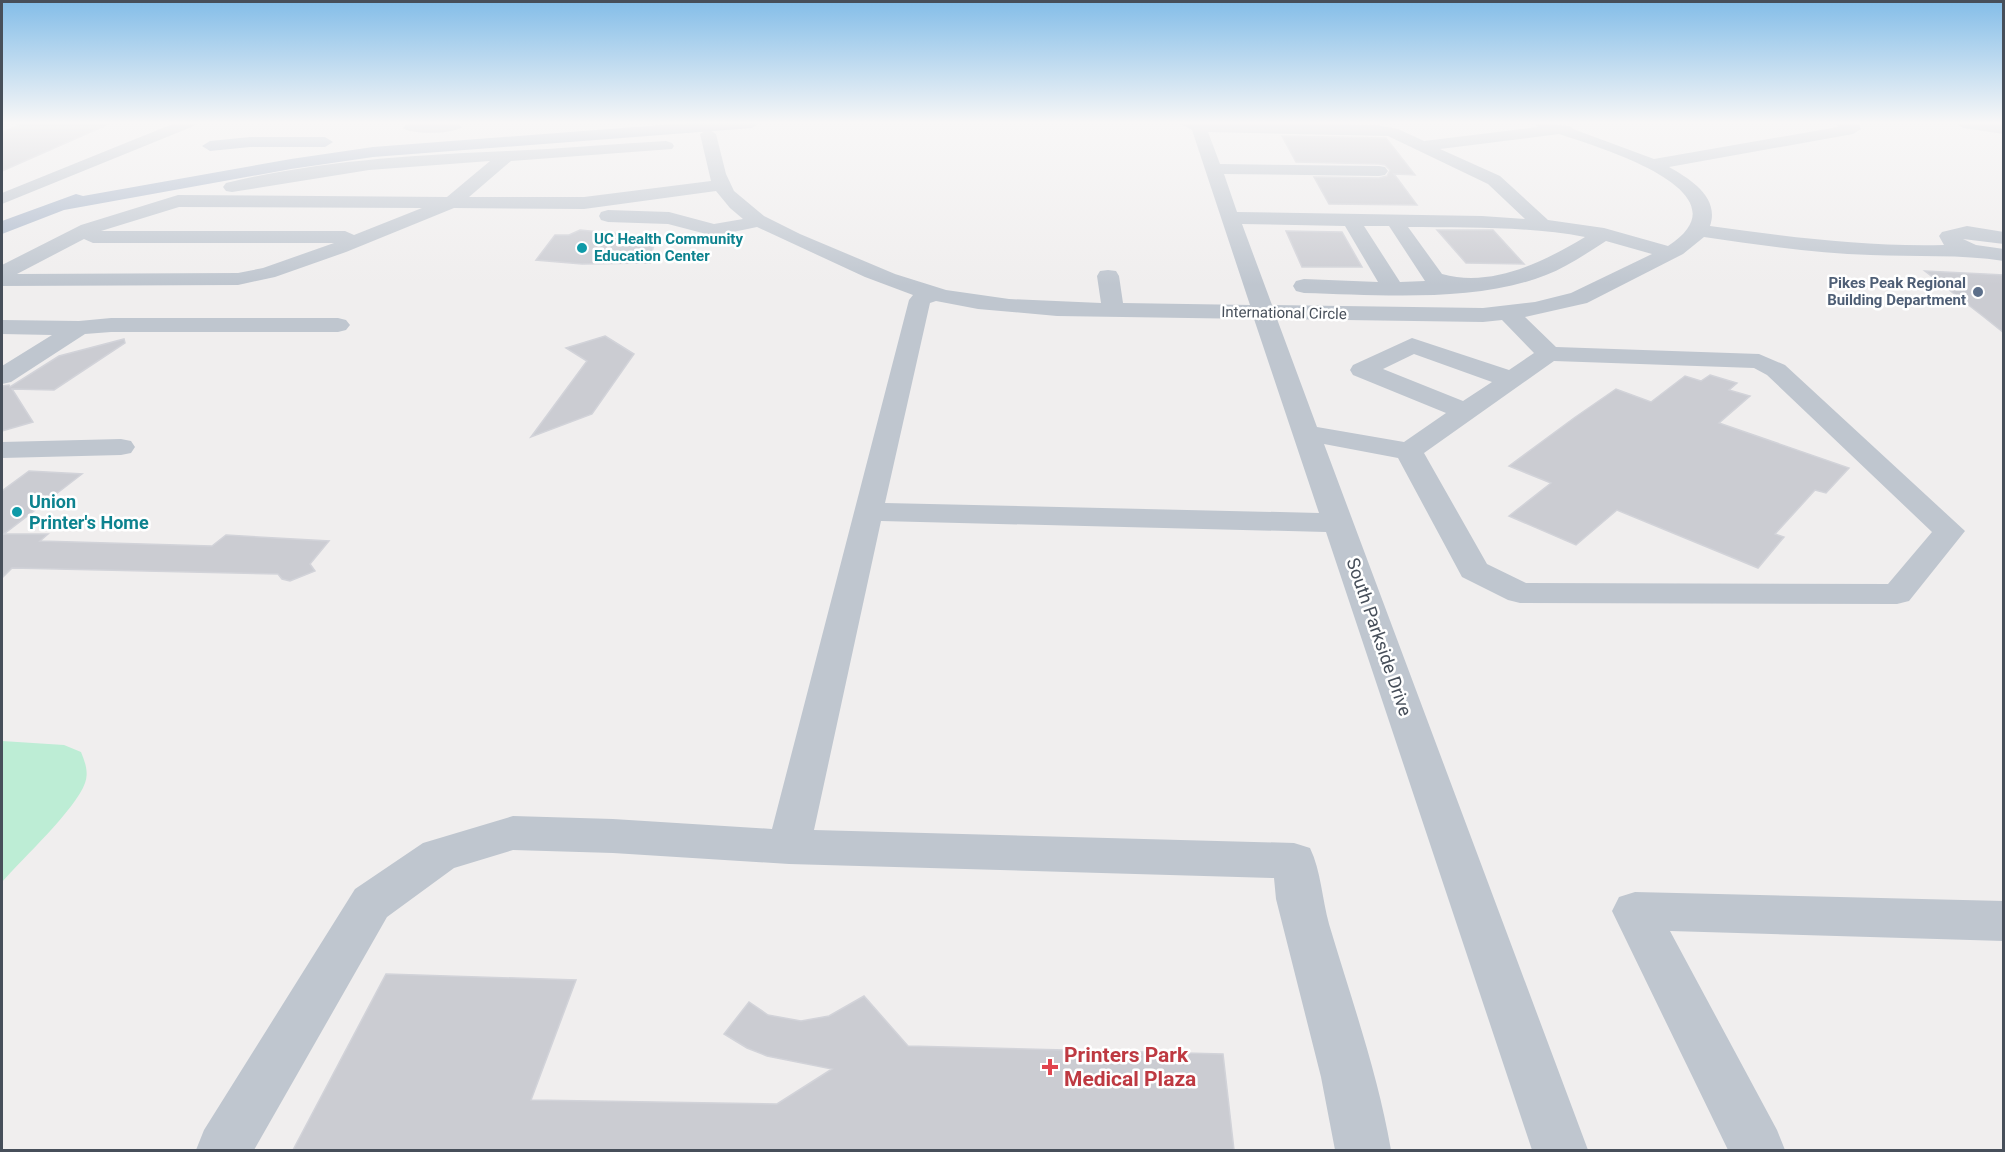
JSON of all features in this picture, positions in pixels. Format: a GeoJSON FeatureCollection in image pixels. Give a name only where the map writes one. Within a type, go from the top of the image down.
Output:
{"type":"FeatureCollection","features":[{"type":"Feature","properties":{"kind":"main road"},"geometry":{"type":"LineString","coordinates":[[2,228],[137,177]]}},
{"type":"Feature","properties":{"kind":"main road"},"geometry":{"type":"LineString","coordinates":[[57,206],[220,177]]}},
{"type":"Feature","properties":{"kind":"street"},"geometry":{"type":"LineString","coordinates":[[2,199],[59,177]]}},
{"type":"Feature","properties":{"kind":"street"},"geometry":{"type":"LineString","coordinates":[[2,273],[70,237],[119,219],[178,201],[256,182],[290,177]]}},
{"type":"Feature","properties":{"kind":"street"},"geometry":{"type":"LineString","coordinates":[[2,280],[238,279],[268,273],[452,202],[482,177]]}},
{"type":"Feature","properties":{"kind":"street","name":"International Circle"},"geometry":{"type":"LineString","coordinates":[[718,177],[726,194],[760,221],[786,235],[928,284],[1030,307],[1454,316],[1498,314],[1579,298],[1670,253],[1689,241],[1699,230]]}},
{"type":"Feature","properties":{"kind":"street","name":"South Parkside Drive"},"geometry":{"type":"LineString","coordinates":[[1217,177],[1560,1150]]}},
{"type":"Feature","properties":{"kind":"street"},"geometry":{"type":"LineString","coordinates":[[1487,177],[1494,180],[1543,226]]}},
{"type":"Feature","properties":{"kind":"street"},"geometry":{"type":"LineString","coordinates":[[1673,177],[1698,197],[1703,211],[1699,230],[1779,243],[1894,250],[1971,249],[2004,255]]}},
{"type":"Feature","properties":{"kind":"street"},"geometry":{"type":"LineString","coordinates":[[178,201],[584,203],[722,185]]}},
{"type":"Feature","properties":{"kind":"street"},"geometry":{"type":"LineString","coordinates":[[537,202],[524,217],[669,218],[714,230],[760,221]]}},
{"type":"Feature","properties":{"kind":"street"},"geometry":{"type":"LineString","coordinates":[[1230,218],[1482,222],[1543,226],[1604,234],[1670,253]]}},
{"type":"Feature","properties":{"kind":"street"},"geometry":{"type":"LineString","coordinates":[[119,219],[411,219]]}},
{"type":"Feature","properties":{"kind":"street"},"geometry":{"type":"LineString","coordinates":[[1351,220],[1393,288]]}},
{"type":"Feature","properties":{"kind":"street"},"geometry":{"type":"LineString","coordinates":[[1394,220],[1434,279],[1461,286],[1550,354],[1759,361],[1776,370],[1949,531],[1897,594],[1520,593],[1474,570],[1409,451]]}},
{"type":"Feature","properties":{"kind":"street"},"geometry":{"type":"LineString","coordinates":[[1971,249],[1950,240],[1949,236],[1967,232],[2004,238]]}},
{"type":"Feature","properties":{"kind":"street"},"geometry":{"type":"LineString","coordinates":[[1304,286],[1393,288],[1461,286],[1534,273],[1604,234]]}},
{"type":"Feature","properties":{"kind":"street"},"geometry":{"type":"LineString","coordinates":[[70,237],[365,237]]}},
{"type":"Feature","properties":{"kind":"street"},"geometry":{"type":"LineString","coordinates":[[28,259],[74,259]]}},
{"type":"Feature","properties":{"kind":"street"},"geometry":{"type":"LineString","coordinates":[[237,259],[307,259]]}},
{"type":"Feature","properties":{"kind":"street"},"geometry":{"type":"LineString","coordinates":[[1108,276],[1113,310]]}},
{"type":"Feature","properties":{"kind":"street"},"geometry":{"type":"LineString","coordinates":[[789,847],[920,300],[928,284]]}},
{"type":"Feature","properties":{"kind":"street"},"geometry":{"type":"LineString","coordinates":[[2,327],[338,325]]}},
{"type":"Feature","properties":{"kind":"street"},"geometry":{"type":"LineString","coordinates":[[2,377],[79,328]]}},
{"type":"Feature","properties":{"kind":"street"},"geometry":{"type":"LineString","coordinates":[[1466,412],[1362,370],[1412,345],[1512,380]]}},
{"type":"Feature","properties":{"kind":"street"},"geometry":{"type":"LineString","coordinates":[[1307,433],[1409,451],[1550,354]]}},
{"type":"Feature","properties":{"kind":"street"},"geometry":{"type":"LineString","coordinates":[[2,450],[121,447]]}},
{"type":"Feature","properties":{"kind":"street"},"geometry":{"type":"LineString","coordinates":[[868,512],[1339,523]]}},
{"type":"Feature","properties":{"kind":"street"},"geometry":{"type":"LineString","coordinates":[[224,1150],[371,903],[439,855],[513,833],[613,836],[789,847],[1294,861],[1299,899],[1347,1077],[1363,1150]]}},
{"type":"Feature","properties":{"kind":"street"},"geometry":{"type":"LineString","coordinates":[[1757,1150],[1635,911],[2004,921]]}},
{"type":"Feature","properties":{"kind":"green space"},"geometry":{"type":"Polygon","coordinates":[[[2,741],[64,745],[81,752],[87,775],[80,794],[71,806],[2,882],[2,741]]]}},
{"type":"Feature","properties":{"kind":"building"},"geometry":{"type":"Polygon","coordinates":[[[1314,177],[1396,177],[1417,205],[1329,204],[1314,177]]]}},
{"type":"Feature","properties":{"kind":"building","name":"UC Health Community Education Center"},"geometry":{"type":"Polygon","coordinates":[[[580,230],[641,236],[642,240],[655,239],[650,263],[582,264],[536,260],[555,235],[569,235],[580,230]]]}},
{"type":"Feature","properties":{"kind":"building"},"geometry":{"type":"Polygon","coordinates":[[[1437,230],[1493,230],[1524,264],[1466,263],[1437,230]]]}},
{"type":"Feature","properties":{"kind":"building"},"geometry":{"type":"Polygon","coordinates":[[[1286,231],[1342,232],[1362,267],[1302,267],[1286,231]]]}},
{"type":"Feature","properties":{"kind":"building","name":"Pikes Peak Regional Building Department"},"geometry":{"type":"Polygon","coordinates":[[[1925,271],[2004,275],[2004,333],[1984,317],[1925,271]]]}},
{"type":"Feature","properties":{"kind":"building"},"geometry":{"type":"Polygon","coordinates":[[[605,336],[634,354],[592,414],[531,437],[587,361],[566,348],[605,336]]]}},
{"type":"Feature","properties":{"kind":"building"},"geometry":{"type":"Polygon","coordinates":[[[124,339],[125,343],[54,390],[12,389],[33,422],[2,431],[2,386],[9,385],[10,387],[59,356],[124,339]]]}},
{"type":"Feature","properties":{"kind":"building"},"geometry":{"type":"Polygon","coordinates":[[[1710,375],[1737,383],[1729,390],[1750,396],[1719,423],[1849,468],[1826,493],[1815,490],[1775,534],[1784,537],[1758,568],[1617,510],[1576,545],[1509,516],[1551,483],[1509,466],[1574,418],[1616,389],[1651,402],[1685,376],[1701,381],[1710,375]]]}},
{"type":"Feature","properties":{"kind":"building","name":"Union Printer's Home"},"geometry":{"type":"Polygon","coordinates":[[[29,471],[82,474],[4,534],[48,534],[40,541],[212,546],[226,535],[329,541],[310,564],[315,571],[290,581],[282,579],[278,574],[12,568],[2,578],[2,491],[29,471]]]}},
{"type":"Feature","properties":{"kind":"building","name":"Printers Park Medical Plaza"},"geometry":{"type":"Polygon","coordinates":[[[386,974],[576,980],[531,1100],[777,1104],[832,1069],[767,1056],[747,1048],[724,1034],[749,1002],[768,1015],[801,1021],[829,1016],[864,996],[908,1046],[1223,1054],[1234,1150],[293,1150],[386,974]]]}},
{"type":"Feature","properties":{"kind":"place","name":"UC Health Community Education Center"},"geometry":{"type":"Point","coordinates":[582,248]}},
{"type":"Feature","properties":{"kind":"place","name":"Pikes Peak Regional Building Department"},"geometry":{"type":"Point","coordinates":[1978,292]}},
{"type":"Feature","properties":{"kind":"place","name":"Union Printer's Home"},"geometry":{"type":"Point","coordinates":[17,512]}},
{"type":"Feature","properties":{"kind":"place","name":"Printers Park Medical Plaza"},"geometry":{"type":"Point","coordinates":[1050,1067]}}]}
